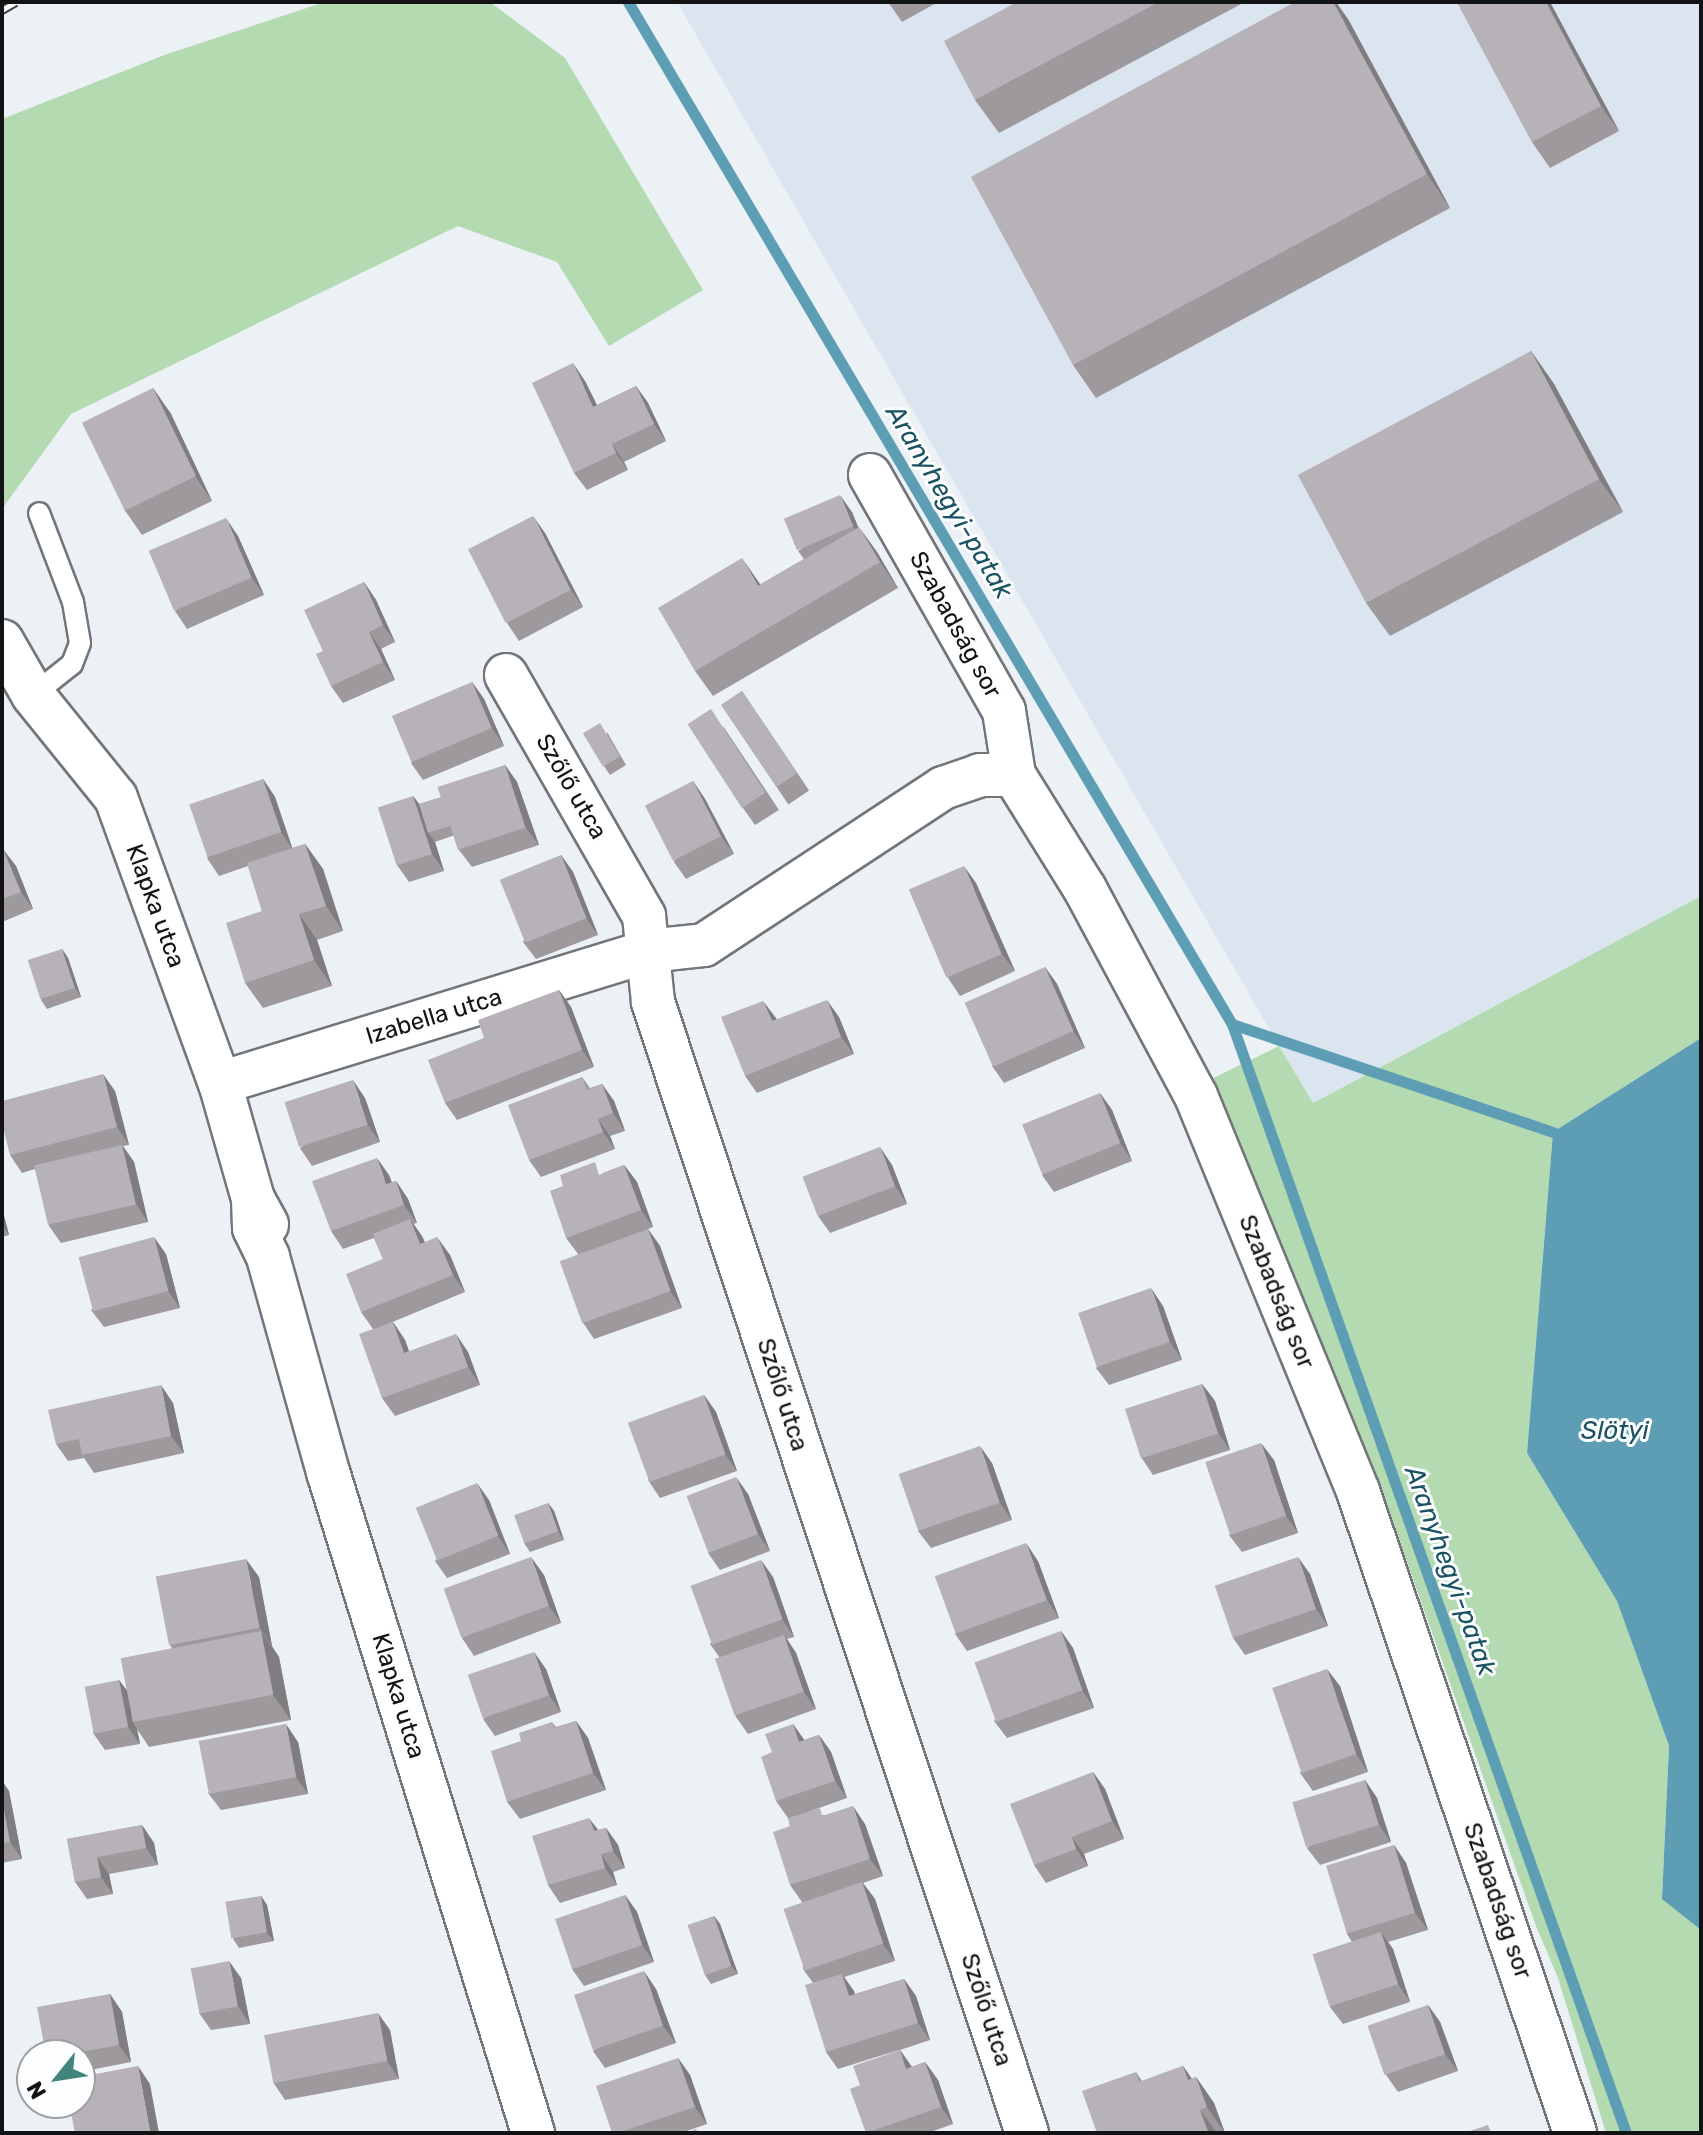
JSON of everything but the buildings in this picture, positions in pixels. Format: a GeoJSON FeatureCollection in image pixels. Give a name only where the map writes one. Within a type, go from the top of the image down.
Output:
{"type":"FeatureCollection","features":[{"type":"Feature","properties":{"kind":"street","name":"Szabadság sor"},"geometry":{"type":"LineString","coordinates":[[876,485],[1004,711],[1014,775],[1085,889],[1196,1096],[1358,1491],[1575,2133]]}},
{"type":"Feature","properties":{"kind":"street","name":"Klapka utca"},"geometry":{"type":"LineString","coordinates":[[2,641],[33,695],[116,798],[220,1083],[253,1199],[254,1228],[268,1257],[329,1475],[533,2133]]}},
{"type":"Feature","properties":{"kind":"street","name":"Szőlő utca"},"geometry":{"type":"LineString","coordinates":[[506,675],[644,916],[653,1002],[1027,2133]]}},
{"type":"Feature","properties":{"kind":"street","name":"Izabella utca"},"geometry":{"type":"LineString","coordinates":[[220,1083],[648,951],[704,945],[943,788],[980,775],[1014,775]]}},
{"type":"Feature","properties":{"kind":"lane"},"geometry":{"type":"LineString","coordinates":[[33,695],[72,664],[80,643],[73,602],[39,513]]}},
{"type":"Feature","properties":{"kind":"shaded area"},"geometry":{"type":"Polygon","coordinates":[[[677,2],[1701,2],[1701,896],[1312,1103],[677,2]]]}},
{"type":"Feature","properties":{"kind":"green space"},"geometry":{"type":"Polygon","coordinates":[[[325,2],[490,2],[565,58],[703,290],[609,346],[557,262],[458,226],[71,414],[2,509],[2,119],[167,54],[325,2]]]}},
{"type":"Feature","properties":{"kind":"green space"},"geometry":{"type":"Polygon","coordinates":[[[1701,896],[1701,1038],[1553,1132],[1527,1453],[1617,1601],[1669,1746],[1662,1898],[1701,1930],[1701,2133],[1606,2133],[1558,1978],[1536,1926],[1373,1466],[1209,1080],[1279,1046],[1313,1103],[1701,896]]]}},
{"type":"Feature","properties":{"kind":"water","name":"Slötyi"},"geometry":{"type":"Polygon","coordinates":[[[1701,1038],[1701,1930],[1662,1899],[1669,1746],[1617,1601],[1527,1453],[1553,1132],[1701,1038]]]}},
{"type":"Feature","properties":{"kind":"waterway","name":"Aranyhegyi-patak"},"geometry":{"type":"LineString","coordinates":[[628,2],[1232,1024],[1626,2133]]}},
{"type":"Feature","properties":{"kind":"waterway","name":"Aranyhegyi-patak"},"geometry":{"type":"LineString","coordinates":[[1232,1024],[1553,1132]]}},
{"type":"Feature","properties":{"kind":"railway"},"geometry":{"type":"LineString","coordinates":[[2,10],[16,2]]}}]}
